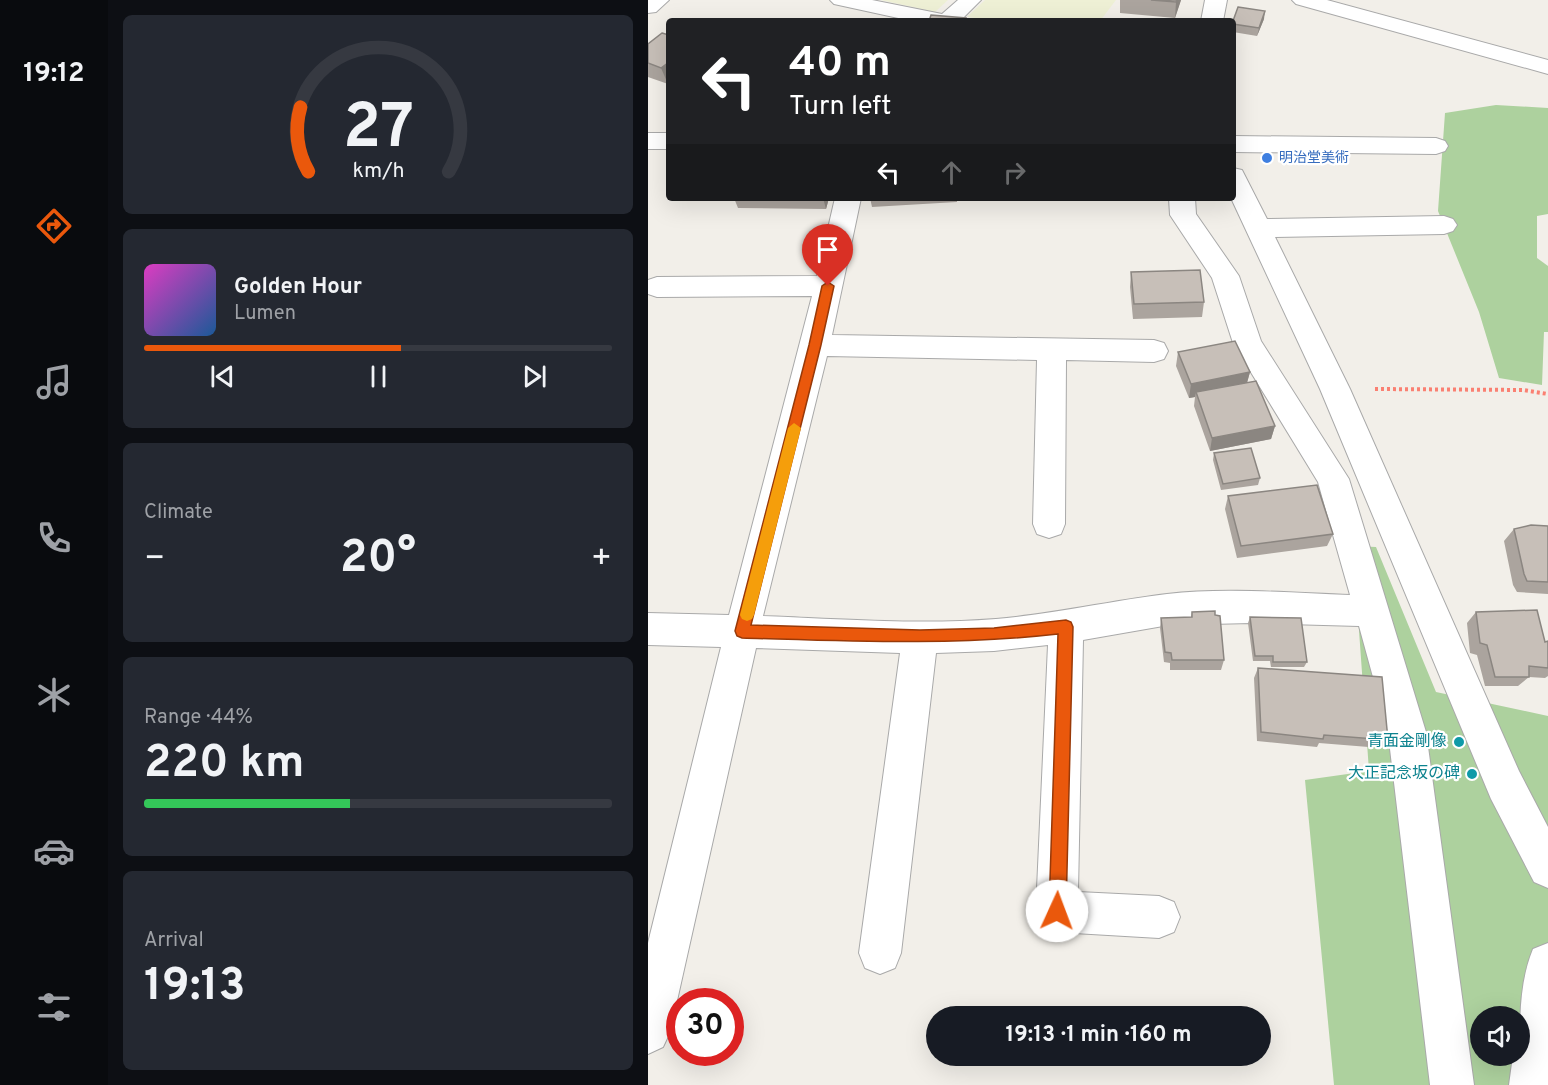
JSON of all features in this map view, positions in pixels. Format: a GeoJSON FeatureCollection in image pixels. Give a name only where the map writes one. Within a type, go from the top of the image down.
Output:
{"type":"FeatureCollection","features":[{"type":"Feature","properties":{"kind":"street"},"geometry":{"type":"LineString","coordinates":[[648,8],[658,0]]}},
{"type":"Feature","properties":{"kind":"street"},"geometry":{"type":"LineString","coordinates":[[841,0],[913,18]]}},
{"type":"Feature","properties":{"kind":"street"},"geometry":{"type":"LineString","coordinates":[[949,18],[970,0]]}},
{"type":"Feature","properties":{"kind":"street"},"geometry":{"type":"LineString","coordinates":[[1213,18],[1216,0]]}},
{"type":"Feature","properties":{"kind":"street"},"geometry":{"type":"LineString","coordinates":[[1304,0],[1346,5],[1548,67]]}},
{"type":"Feature","properties":{"kind":"street"},"geometry":{"type":"LineString","coordinates":[[648,141],[666,141]]}},
{"type":"Feature","properties":{"kind":"street"},"geometry":{"type":"LineString","coordinates":[[1236,144],[1436,146]]}},
{"type":"Feature","properties":{"kind":"street"},"geometry":{"type":"LineString","coordinates":[[1236,182],[1335,389],[1504,785],[1548,868]]}},
{"type":"Feature","properties":{"kind":"street"},"geometry":{"type":"LineString","coordinates":[[648,1032],[742,631],[815,345],[847,201]]}},
{"type":"Feature","properties":{"kind":"street"},"geometry":{"type":"LineString","coordinates":[[1182,201],[1183,214],[1225,276],[1247,343],[1333,479],[1407,732],[1452,1085]]}},
{"type":"Feature","properties":{"kind":"street"},"geometry":{"type":"LineString","coordinates":[[1257,228],[1444,225]]}},
{"type":"Feature","properties":{"kind":"street"},"geometry":{"type":"LineString","coordinates":[[651,295],[828,286]]}},
{"type":"Feature","properties":{"kind":"street"},"geometry":{"type":"LineString","coordinates":[[815,345],[1154,351]]}},
{"type":"Feature","properties":{"kind":"street"},"geometry":{"type":"LineString","coordinates":[[1049,524],[1052,349]]}},
{"type":"Feature","properties":{"kind":"street"},"geometry":{"type":"LineString","coordinates":[[648,629],[920,637],[994,635],[1066,627],[1169,609],[1251,607],[1373,611]]}},
{"type":"Feature","properties":{"kind":"street"},"geometry":{"type":"LineString","coordinates":[[1066,627],[1057,911],[1159,916]]}},
{"type":"Feature","properties":{"kind":"street"},"geometry":{"type":"LineString","coordinates":[[880,953],[920,637]]}},
{"type":"Feature","properties":{"kind":"street"},"geometry":{"type":"LineString","coordinates":[[1531,1085],[1548,964]]}},
{"type":"Feature","properties":{"kind":"path"},"geometry":{"type":"LineString","coordinates":[[1335,389],[1523,390],[1548,394]]}},
{"type":"Feature","properties":{"kind":"green space"},"geometry":{"type":"Polygon","coordinates":[[[881,0],[948,0],[935,12],[881,0]]]}},
{"type":"Feature","properties":{"kind":"green space"},"geometry":{"type":"Polygon","coordinates":[[[985,0],[1116,0],[1102,18],[967,17],[985,0]]]}},
{"type":"Feature","properties":{"kind":"green space"},"geometry":{"type":"Polygon","coordinates":[[[1496,105],[1548,108],[1548,214],[1537,216],[1537,258],[1548,266],[1548,332],[1544,332],[1542,385],[1499,378],[1479,312],[1438,211],[1445,113],[1496,105]]]}},
{"type":"Feature","properties":{"kind":"green space"},"geometry":{"type":"Polygon","coordinates":[[[1353,546],[1376,547],[1436,692],[1548,716],[1548,1085],[1334,1085],[1305,780],[1369,771],[1353,546]]]}},
{"type":"Feature","properties":{"kind":"building"},"geometry":{"type":"Polygon","coordinates":[[[1151,0],[1177,0],[1176,2],[1151,0]]]}},
{"type":"Feature","properties":{"kind":"building"},"geometry":{"type":"Polygon","coordinates":[[[1238,7],[1265,11],[1259,28],[1236,24],[1236,18],[1234,18],[1238,7]]]}},
{"type":"Feature","properties":{"kind":"building"},"geometry":{"type":"Polygon","coordinates":[[[931,15],[966,18],[930,18],[931,15]]]}},
{"type":"Feature","properties":{"kind":"building"},"geometry":{"type":"Polygon","coordinates":[[[662,33],[666,34],[666,64],[661,68],[648,63],[648,44],[662,33]]]}},
{"type":"Feature","properties":{"kind":"building"},"geometry":{"type":"Polygon","coordinates":[[[1200,270],[1204,302],[1134,304],[1131,272],[1200,270]]]}},
{"type":"Feature","properties":{"kind":"building"},"geometry":{"type":"Polygon","coordinates":[[[1235,341],[1250,372],[1191,384],[1178,352],[1235,341]]]}},
{"type":"Feature","properties":{"kind":"building"},"geometry":{"type":"Polygon","coordinates":[[[1256,381],[1275,426],[1212,438],[1196,392],[1256,381]]]}},
{"type":"Feature","properties":{"kind":"building"},"geometry":{"type":"Polygon","coordinates":[[[1251,448],[1260,478],[1223,484],[1214,453],[1251,448]]]}},
{"type":"Feature","properties":{"kind":"building"},"geometry":{"type":"Polygon","coordinates":[[[1317,485],[1333,534],[1241,546],[1228,496],[1317,485]]]}},
{"type":"Feature","properties":{"kind":"building"},"geometry":{"type":"Polygon","coordinates":[[[1531,525],[1548,526],[1548,582],[1527,581],[1524,574],[1514,529],[1531,525]]]}},
{"type":"Feature","properties":{"kind":"building"},"geometry":{"type":"Polygon","coordinates":[[[1537,610],[1545,642],[1548,641],[1548,668],[1529,666],[1529,677],[1495,677],[1487,645],[1480,643],[1476,612],[1537,610]]]}},
{"type":"Feature","properties":{"kind":"building"},"geometry":{"type":"Polygon","coordinates":[[[1215,611],[1215,615],[1220,616],[1224,660],[1172,660],[1171,653],[1165,652],[1161,618],[1192,617],[1192,612],[1215,611]]]}},
{"type":"Feature","properties":{"kind":"building"},"geometry":{"type":"Polygon","coordinates":[[[1250,617],[1301,618],[1307,662],[1273,662],[1273,656],[1255,656],[1250,617]]]}},
{"type":"Feature","properties":{"kind":"building"},"geometry":{"type":"Polygon","coordinates":[[[1258,668],[1382,677],[1388,740],[1324,735],[1323,739],[1261,732],[1258,668]]]}},
{"type":"Feature","properties":{"kind":"slow traffic"},"geometry":{"type":"LineString","coordinates":[[747,615],[794,428]]}},
{"type":"Feature","properties":{"kind":"place","name":"明治堂美術"},"geometry":{"type":"Point","coordinates":[1267,158]}},
{"type":"Feature","properties":{"kind":"place","name":"青面金剛像"},"geometry":{"type":"Point","coordinates":[1459,742]}},
{"type":"Feature","properties":{"kind":"place","name":"大正記念坂の碑"},"geometry":{"type":"Point","coordinates":[1472,774]}},
{"type":"Feature","properties":{"kind":"route"},"geometry":{"type":"LineString","coordinates":[[828,286],[742,631],[920,637],[994,635],[1066,627],[1057,911]]}}]}
